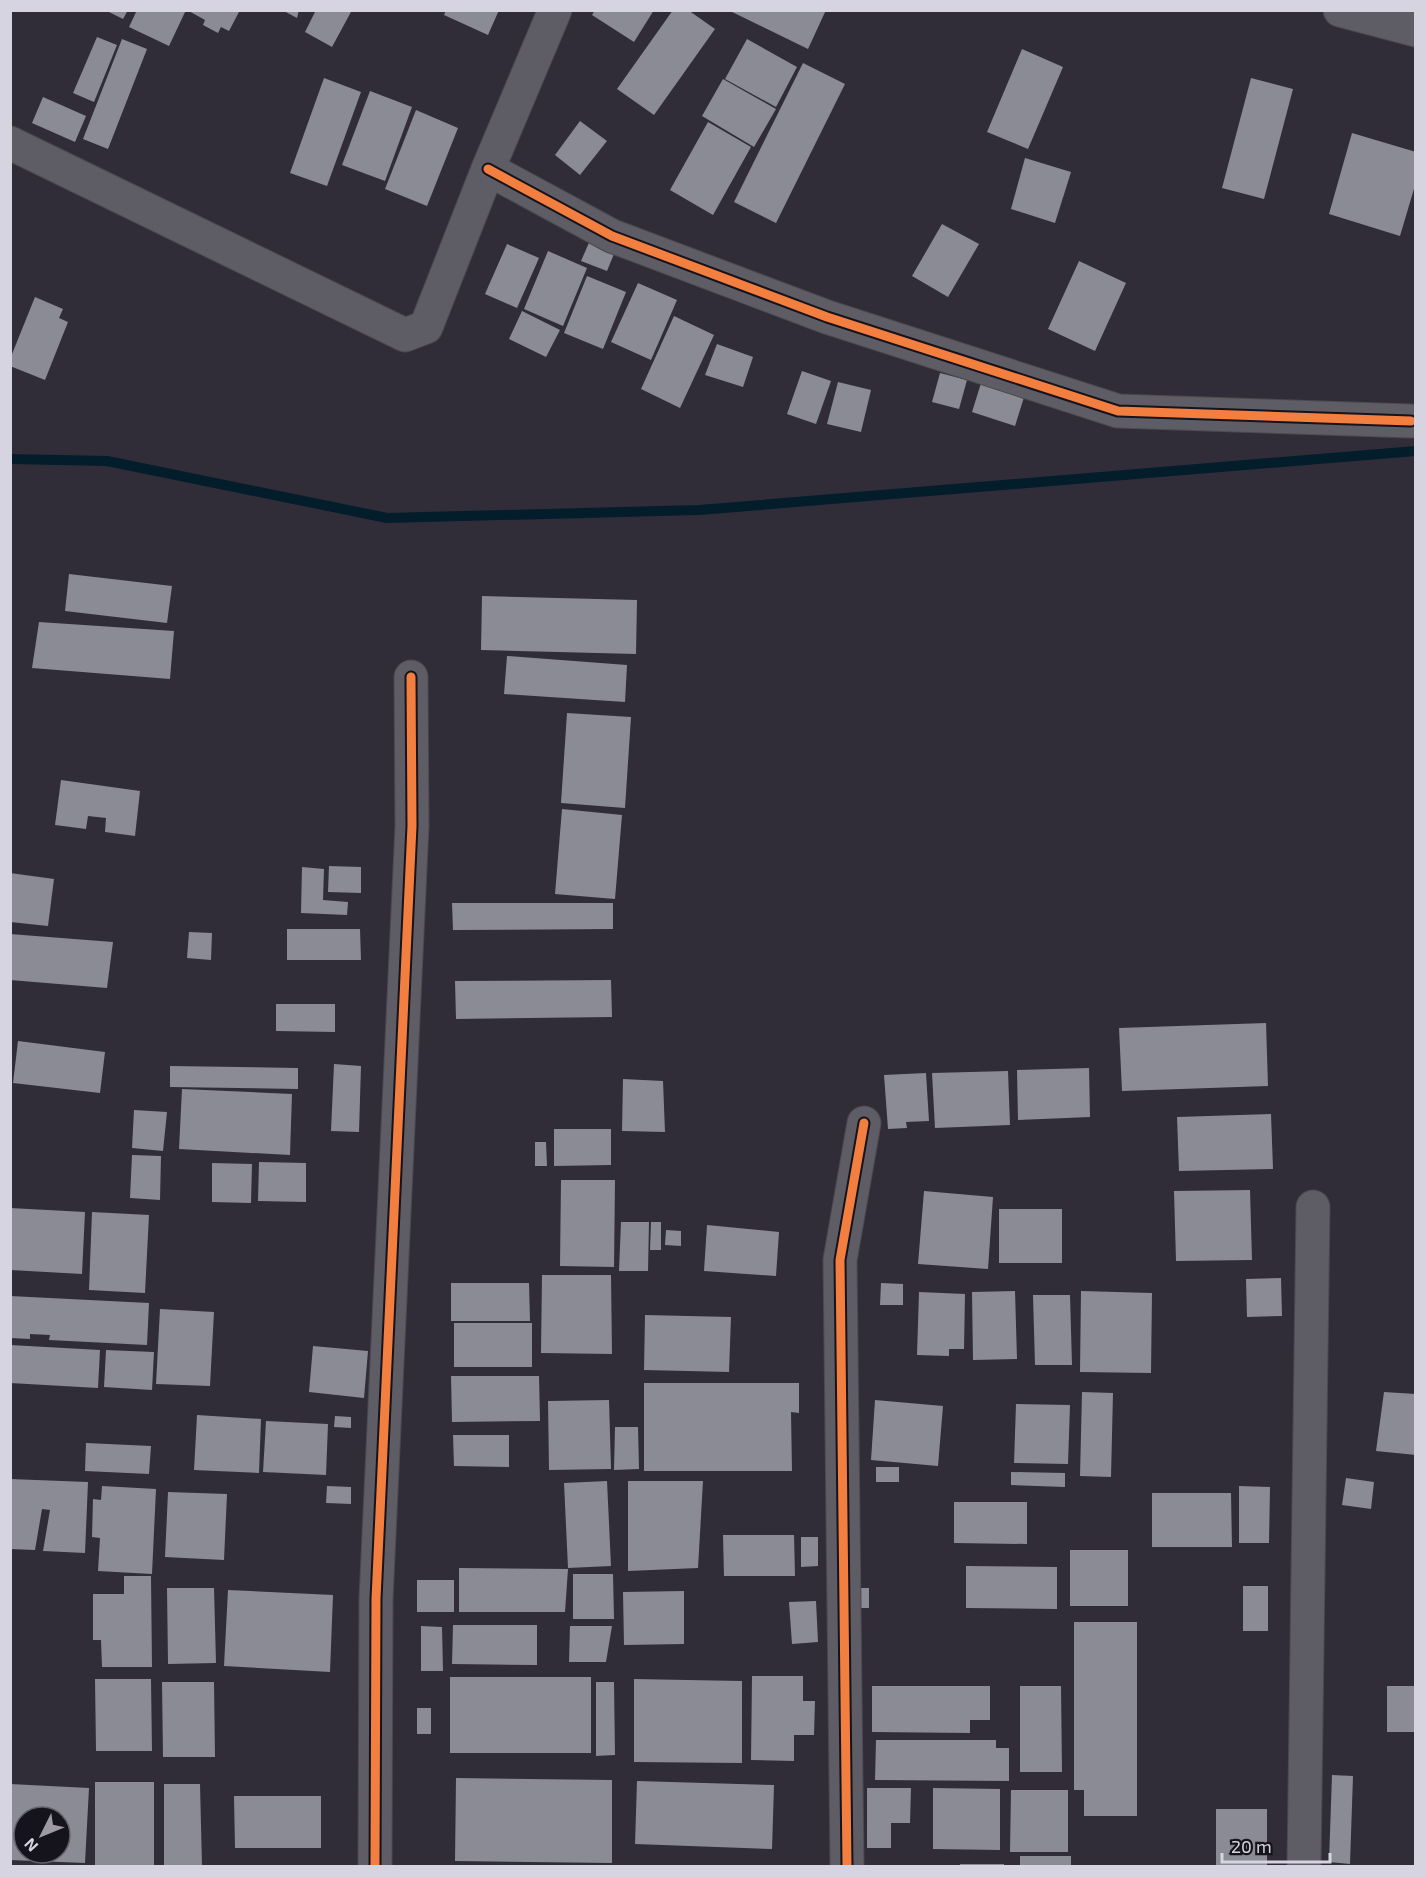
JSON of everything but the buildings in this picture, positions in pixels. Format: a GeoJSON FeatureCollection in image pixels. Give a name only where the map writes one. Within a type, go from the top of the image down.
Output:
{"type":"FeatureCollection","features":[{"type":"Feature","properties":{"kind":"street"},"geometry":{"type":"LineString","coordinates":[[10,143],[405,335],[426,327],[555,10]]}},
{"type":"Feature","properties":{"kind":"street"},"geometry":{"type":"LineString","coordinates":[[1340,10],[1416,30]]}},
{"type":"Feature","properties":{"kind":"street"},"geometry":{"type":"LineString","coordinates":[[488,170],[612,236],[827,317],[1118,411],[1411,421]]}},
{"type":"Feature","properties":{"kind":"street"},"geometry":{"type":"LineString","coordinates":[[375,1866],[376,1599],[412,826],[411,677]]}},
{"type":"Feature","properties":{"kind":"street"},"geometry":{"type":"LineString","coordinates":[[847,1866],[840,1260],[864,1123]]}},
{"type":"Feature","properties":{"kind":"street"},"geometry":{"type":"LineString","coordinates":[[1304,1866],[1313,1207]]}},
{"type":"Feature","properties":{"kind":"waterway"},"geometry":{"type":"LineString","coordinates":[[10,459],[107,461],[387,518],[699,510],[1416,451]]}},
{"type":"Feature","properties":{"kind":"cycle path"},"geometry":{"type":"LineString","coordinates":[[488,169],[612,236],[827,317],[1118,411],[1411,421]]}},
{"type":"Feature","properties":{"kind":"cycle path"},"geometry":{"type":"LineString","coordinates":[[375,1866],[376,1599],[412,826],[411,677]]}},
{"type":"Feature","properties":{"kind":"cycle path"},"geometry":{"type":"LineString","coordinates":[[847,1866],[840,1260],[864,1123]]}}]}
